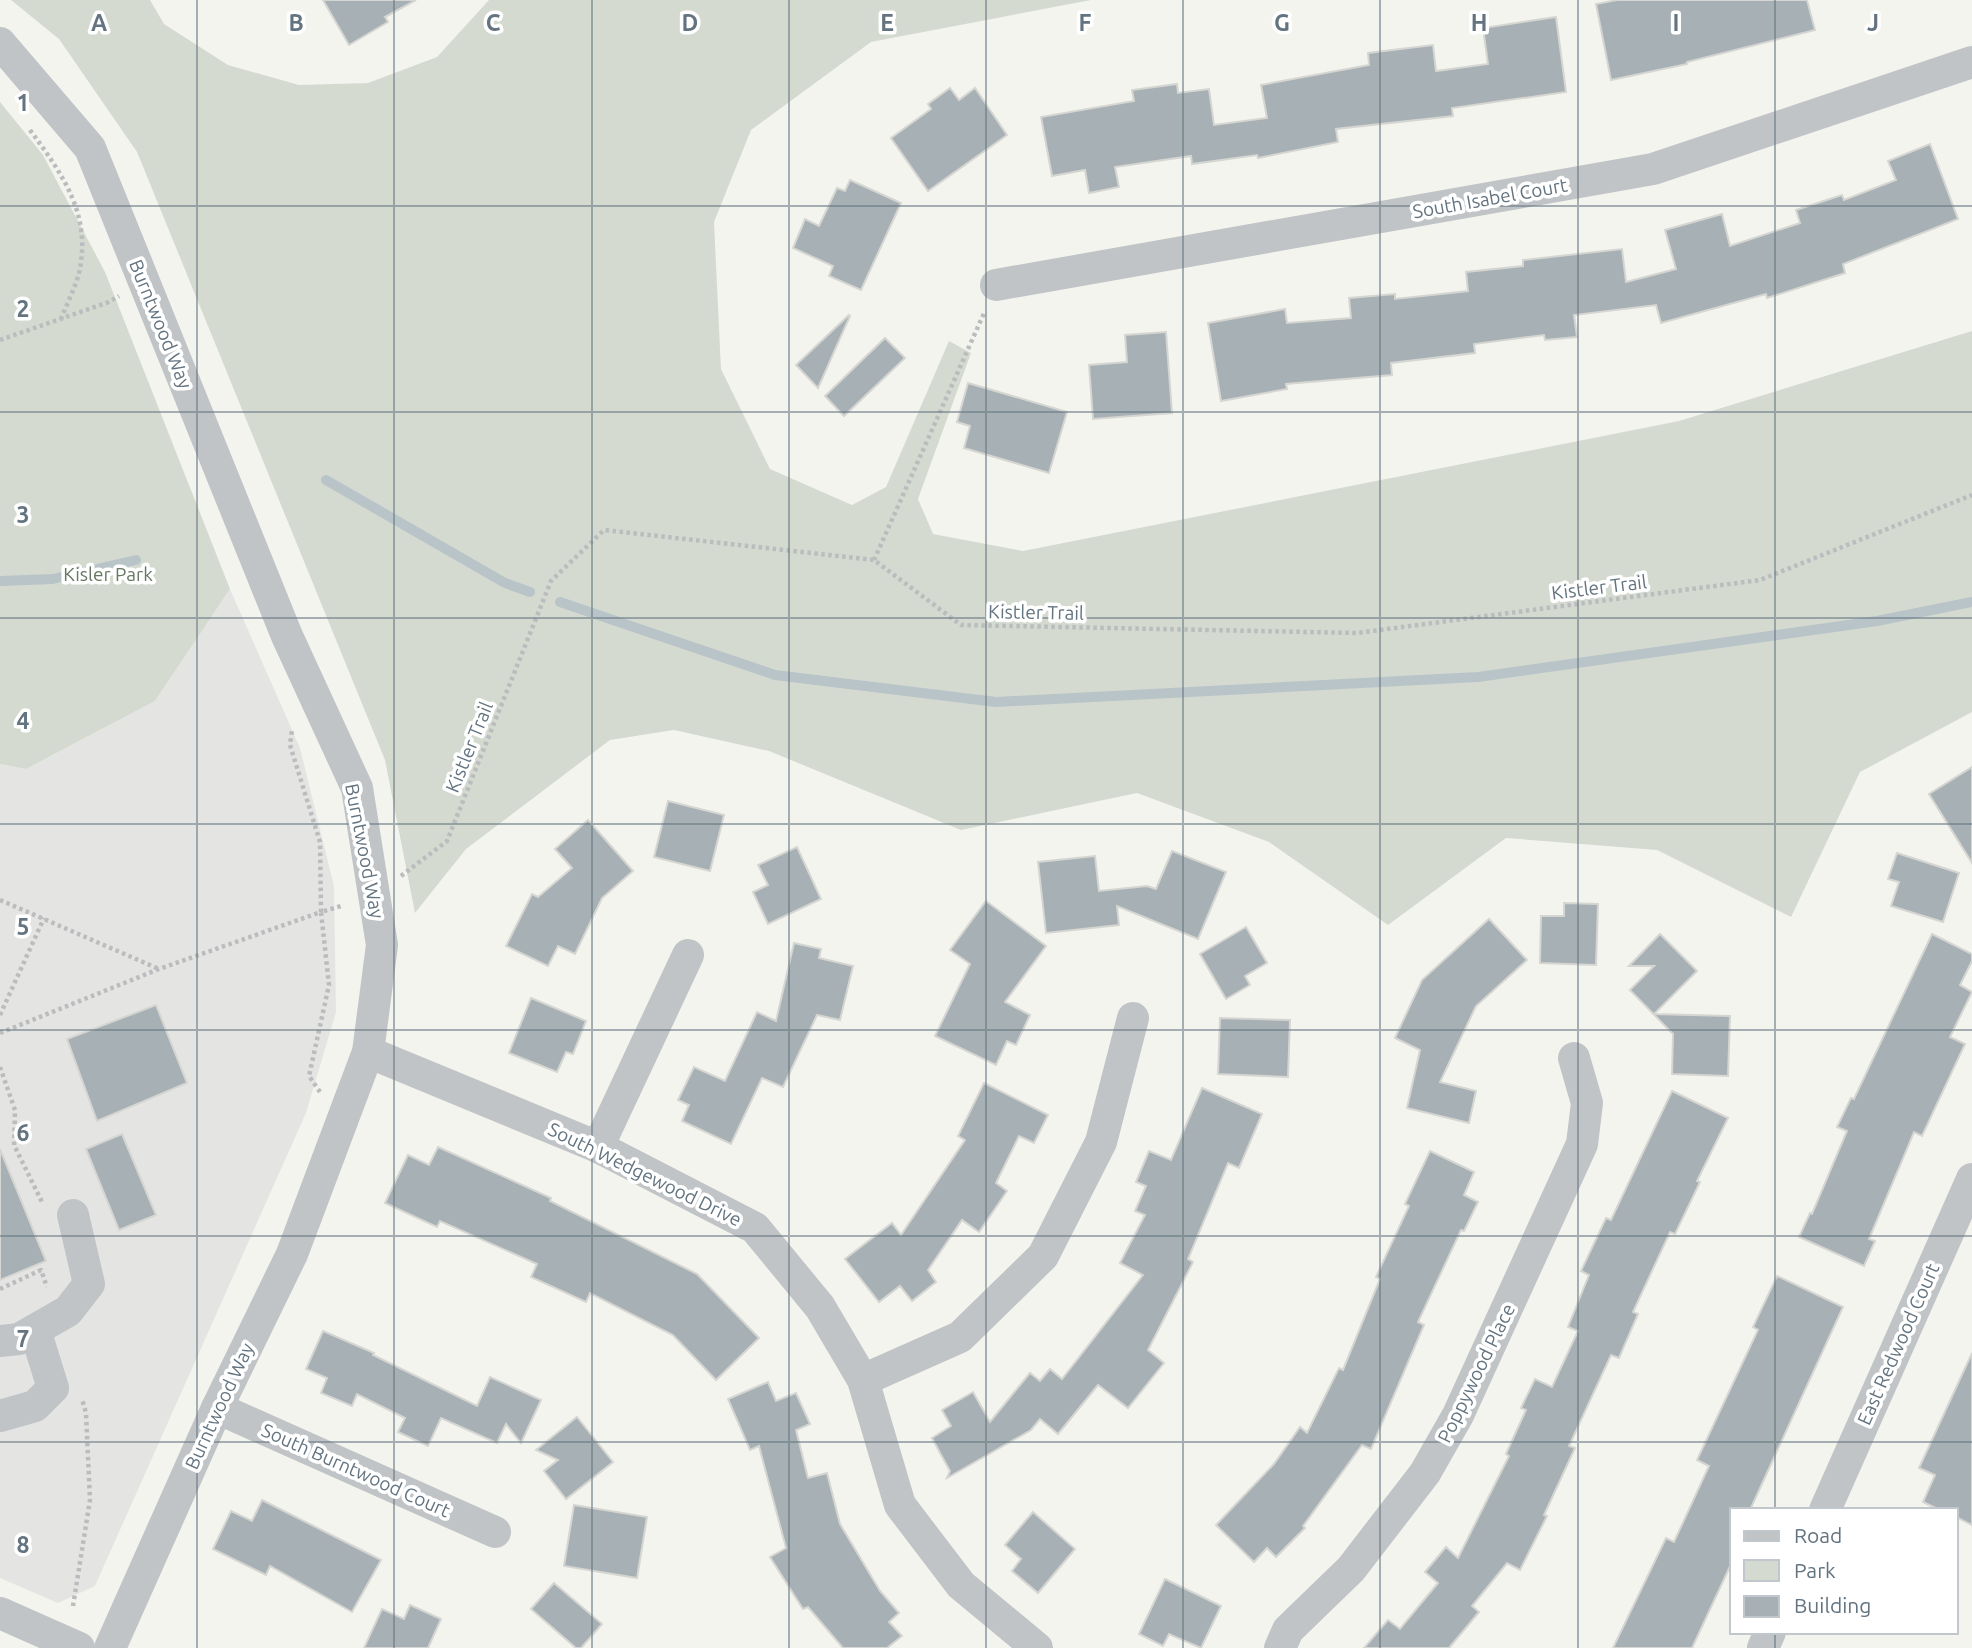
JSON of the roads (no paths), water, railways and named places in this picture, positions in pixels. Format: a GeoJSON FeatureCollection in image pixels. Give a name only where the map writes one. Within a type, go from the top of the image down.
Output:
{"type":"FeatureCollection","features":[{"type":"Feature","properties":{"kind":"street","name":"Burntwood Way"},"geometry":{"type":"LineString","coordinates":[[0,43],[90,148],[287,636],[356,788],[382,945],[368,1052],[292,1254],[217,1408],[110,1648]]}},
{"type":"Feature","properties":{"kind":"street","name":"South Isabel Court"},"geometry":{"type":"LineString","coordinates":[[996,285],[1653,169],[1972,62]]}},
{"type":"Feature","properties":{"kind":"street"},"geometry":{"type":"LineString","coordinates":[[598,1147],[688,955]]}},
{"type":"Feature","properties":{"kind":"street"},"geometry":{"type":"LineString","coordinates":[[863,1380],[960,1337],[1043,1256],[1101,1142],[1133,1018]]}},
{"type":"Feature","properties":{"kind":"street","name":"South Wedgewood Drive"},"geometry":{"type":"LineString","coordinates":[[368,1052],[598,1147],[755,1228],[820,1307],[863,1380],[900,1504],[961,1585],[1037,1648]]}},
{"type":"Feature","properties":{"kind":"street","name":"Poppywood Place"},"geometry":{"type":"LineString","coordinates":[[1280,1648],[1288,1630],[1351,1569],[1425,1473],[1458,1415],[1582,1144],[1587,1103],[1574,1058]]}},
{"type":"Feature","properties":{"kind":"street","name":"East Redwood Court"},"geometry":{"type":"LineString","coordinates":[[1826,1508],[1972,1179]]}},
{"type":"Feature","properties":{"kind":"street"},"geometry":{"type":"LineString","coordinates":[[0,1341],[19,1339],[68,1311],[89,1284],[73,1215]]}},
{"type":"Feature","properties":{"kind":"street"},"geometry":{"type":"LineString","coordinates":[[0,1416],[35,1406],[53,1388],[35,1329]]}},
{"type":"Feature","properties":{"kind":"street","name":"South Burntwood Court"},"geometry":{"type":"LineString","coordinates":[[217,1408],[495,1532]]}},
{"type":"Feature","properties":{"kind":"street"},"geometry":{"type":"LineString","coordinates":[[0,1613],[79,1648]]}},
{"type":"Feature","properties":{"kind":"waterway"},"geometry":{"type":"LineString","coordinates":[[326,480],[505,583],[530,592]]}},
{"type":"Feature","properties":{"kind":"waterway"},"geometry":{"type":"LineString","coordinates":[[0,581],[53,579],[136,560]]}},
{"type":"Feature","properties":{"kind":"waterway"},"geometry":{"type":"LineString","coordinates":[[560,602],[775,675],[996,702],[1478,677],[1877,621],[1972,602]]}},
{"type":"Feature","properties":{"kind":"park label","name":"Kisler Park"},"geometry":{"type":"Point","coordinates":[108,574]}}]}
